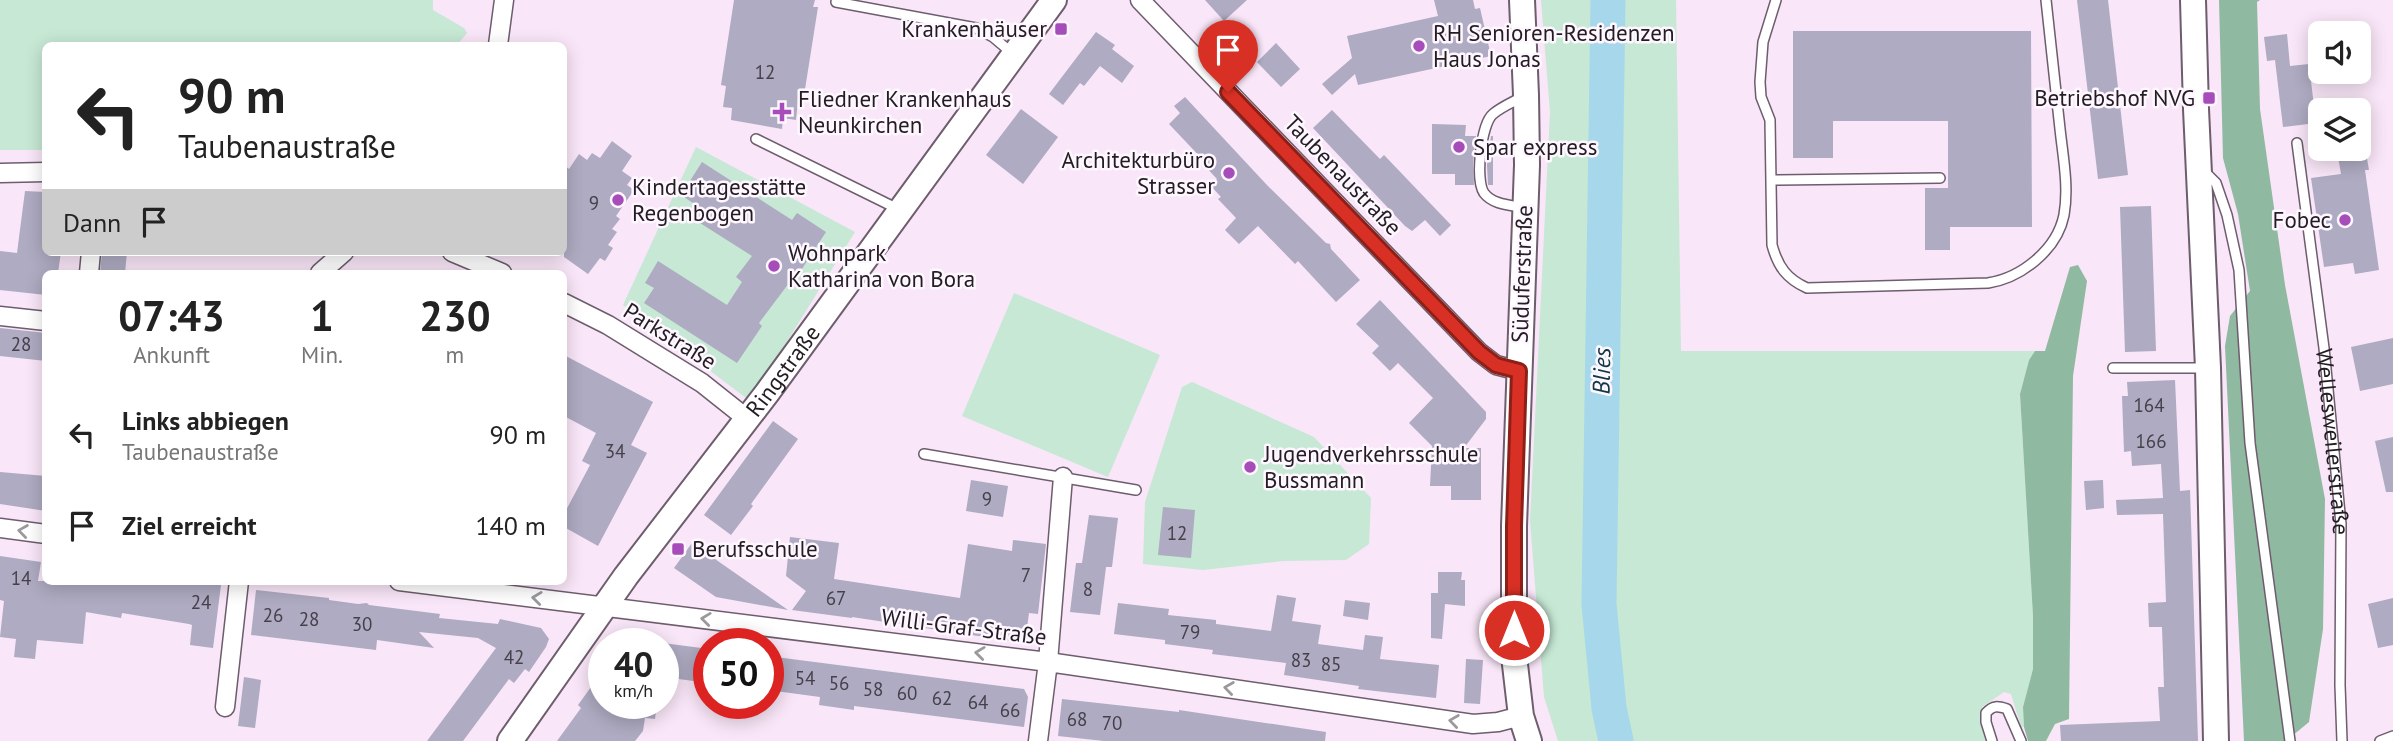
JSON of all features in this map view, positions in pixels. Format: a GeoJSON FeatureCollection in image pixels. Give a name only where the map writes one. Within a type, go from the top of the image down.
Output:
{"type":"FeatureCollection","features":[{"type":"Feature","properties":{"kind":"street"},"geometry":{"type":"LineString","coordinates":[[498,42],[505,0]]}},
{"type":"Feature","properties":{"kind":"street","name":"Ringstraße"},"geometry":{"type":"LineString","coordinates":[[510,741],[604,606],[767,393],[1054,0]]}},
{"type":"Feature","properties":{"kind":"street","name":"Taubenaustraße"},"geometry":{"type":"LineString","coordinates":[[1140,0],[1479,352],[1496,365],[1519,371]]}},
{"type":"Feature","properties":{"kind":"street","name":"Süduferstraße"},"geometry":{"type":"LineString","coordinates":[[1522,0],[1527,95],[1514,526],[1514,656],[1521,716],[1529,741]]}},
{"type":"Feature","properties":{"kind":"street"},"geometry":{"type":"LineString","coordinates":[[2193,0],[2208,368],[2216,741]]}},
{"type":"Feature","properties":{"kind":"street"},"geometry":{"type":"LineString","coordinates":[[0,173],[42,172]]}},
{"type":"Feature","properties":{"kind":"street"},"geometry":{"type":"LineString","coordinates":[[323,270],[339,256]]}},
{"type":"Feature","properties":{"kind":"street"},"geometry":{"type":"LineString","coordinates":[[462,256],[495,270]]}},
{"type":"Feature","properties":{"kind":"street","name":"Parkstraße"},"geometry":{"type":"LineString","coordinates":[[567,304],[608,325],[702,383],[746,418]]}},
{"type":"Feature","properties":{"kind":"street"},"geometry":{"type":"LineString","coordinates":[[0,316],[42,321]]}},
{"type":"Feature","properties":{"kind":"street"},"geometry":{"type":"LineString","coordinates":[[1038,741],[1048,662],[1063,477]]}},
{"type":"Feature","properties":{"kind":"street"},"geometry":{"type":"LineString","coordinates":[[0,528],[42,533]]}},
{"type":"Feature","properties":{"kind":"street"},"geometry":{"type":"LineString","coordinates":[[225,707],[239,585]]}},
{"type":"Feature","properties":{"kind":"street","name":"Willi-Graf-Straße"},"geometry":{"type":"LineString","coordinates":[[431,585],[1048,662],[1473,724],[1498,722],[1521,716]]}},
{"type":"Feature","properties":{"kind":"lane"},"geometry":{"type":"LineString","coordinates":[[1776,0],[1763,42],[1760,82],[1761,97],[1770,120],[1772,246],[1776,262],[1792,282],[1807,288],[1988,284],[2023,270],[2049,245],[2058,232],[2064,215],[2065,177],[2046,0]]}},
{"type":"Feature","properties":{"kind":"lane"},"geometry":{"type":"LineString","coordinates":[[836,2],[976,28],[993,37],[1014,55]]}},
{"type":"Feature","properties":{"kind":"lane"},"geometry":{"type":"LineString","coordinates":[[1525,208],[1494,202],[1484,193],[1481,185],[1481,161],[1482,136],[1492,114],[1527,95]]}},
{"type":"Feature","properties":{"kind":"lane"},"geometry":{"type":"LineString","coordinates":[[756,139],[900,210]]}},
{"type":"Feature","properties":{"kind":"lane","name":"Wellesweilerstraße"},"geometry":{"type":"LineString","coordinates":[[2297,143],[2324,348],[2341,524],[2342,741]]}},
{"type":"Feature","properties":{"kind":"lane"},"geometry":{"type":"LineString","coordinates":[[2199,166],[2216,183],[2227,215],[2239,270],[2250,443],[2290,741]]}},
{"type":"Feature","properties":{"kind":"lane"},"geometry":{"type":"LineString","coordinates":[[1772,180],[1940,178]]}},
{"type":"Feature","properties":{"kind":"lane"},"geometry":{"type":"LineString","coordinates":[[2113,368],[2208,368]]}},
{"type":"Feature","properties":{"kind":"lane"},"geometry":{"type":"LineString","coordinates":[[924,454],[1136,490]]}},
{"type":"Feature","properties":{"kind":"lane"},"geometry":{"type":"LineString","coordinates":[[1992,741],[1986,713],[1990,708],[1998,706],[2007,709],[2021,741]]}},
{"type":"Feature","properties":{"kind":"lane"},"geometry":{"type":"LineString","coordinates":[[2380,741],[2393,736]]}},
{"type":"Feature","properties":{"kind":"green space"},"geometry":{"type":"Polygon","coordinates":[[[0,0],[433,0],[433,10],[464,28],[467,33],[459,42],[42,42],[42,150],[0,150],[0,0]]]}},
{"type":"Feature","properties":{"kind":"green space"},"geometry":{"type":"Polygon","coordinates":[[[1541,0],[1676,0],[1681,351],[2035,351],[2029,360],[2020,394],[2033,616],[2033,669],[2023,707],[2024,727],[2021,727],[2011,694],[2004,692],[1982,707],[1981,719],[1987,741],[1558,741],[1544,697],[1530,521],[1550,112],[1541,0]]]}},
{"type":"Feature","properties":{"kind":"green space"},"geometry":{"type":"Polygon","coordinates":[[[2219,0],[2260,0],[2257,2],[2260,109],[2285,285],[2325,499],[2323,629],[2309,722],[2286,741],[2244,741],[2225,346],[2230,316],[2250,291],[2238,214],[2223,158],[2219,0]]]}},
{"type":"Feature","properties":{"kind":"green space"},"geometry":{"type":"Polygon","coordinates":[[[696,147],[855,232],[750,401],[623,305],[696,147]]]}},
{"type":"Feature","properties":{"kind":"green space"},"geometry":{"type":"Polygon","coordinates":[[[2078,265],[2087,281],[2073,376],[2069,719],[2055,724],[2046,741],[2028,741],[2023,707],[2033,669],[2033,616],[2020,394],[2029,360],[2035,351],[2045,351],[2070,267],[2078,265]]]}},
{"type":"Feature","properties":{"kind":"green space"},"geometry":{"type":"Polygon","coordinates":[[[1014,293],[1160,355],[1108,477],[962,416],[1014,293]]]}},
{"type":"Feature","properties":{"kind":"green space","name":"Jugendverkehrsschule Bussmann"},"geometry":{"type":"Polygon","coordinates":[[[1192,382],[1314,437],[1371,498],[1369,544],[1346,560],[1283,561],[1203,570],[1143,564],[1145,502],[1182,387],[1192,382]]]}},
{"type":"Feature","properties":{"kind":"building"},"geometry":{"type":"Polygon","coordinates":[[[734,0],[815,0],[813,7],[818,7],[803,102],[798,101],[796,120],[783,118],[782,129],[731,120],[732,108],[723,107],[726,86],[721,85],[734,0]]]}},
{"type":"Feature","properties":{"kind":"building"},"geometry":{"type":"Polygon","coordinates":[[[1205,0],[1247,0],[1224,21],[1205,0]]]}},
{"type":"Feature","properties":{"kind":"building","name":"RH Senioren-Residenzen Haus Jonas"},"geometry":{"type":"Polygon","coordinates":[[[1434,0],[1473,0],[1475,9],[1480,8],[1491,56],[1358,85],[1355,74],[1332,95],[1322,84],[1352,58],[1347,36],[1438,16],[1434,0]]]}},
{"type":"Feature","properties":{"kind":"building"},"geometry":{"type":"Polygon","coordinates":[[[2077,0],[2108,0],[2128,175],[2098,179],[2077,0]]]}},
{"type":"Feature","properties":{"kind":"building"},"geometry":{"type":"Polygon","coordinates":[[[1793,31],[2031,31],[2032,227],[1950,227],[1950,250],[1925,250],[1925,188],[1948,188],[1948,121],[1833,121],[1833,158],[1793,158],[1793,31]]]}},
{"type":"Feature","properties":{"kind":"building"},"geometry":{"type":"Polygon","coordinates":[[[1096,32],[1115,45],[1112,49],[1134,66],[1122,83],[1100,66],[1084,86],[1080,83],[1063,105],[1049,94],[1096,32]]]}},
{"type":"Feature","properties":{"kind":"building"},"geometry":{"type":"Polygon","coordinates":[[[2287,34],[2290,66],[2308,64],[2308,84],[2311,84],[2313,98],[2308,98],[2308,124],[2283,127],[2275,60],[2267,61],[2264,37],[2287,34]]]}},
{"type":"Feature","properties":{"kind":"building"},"geometry":{"type":"Polygon","coordinates":[[[1276,43],[1300,69],[1281,87],[1257,62],[1276,43]]]}},
{"type":"Feature","properties":{"kind":"building"},"geometry":{"type":"Polygon","coordinates":[[[1185,97],[1266,184],[1330,244],[1331,249],[1360,280],[1336,302],[1298,261],[1295,264],[1258,226],[1239,244],[1225,230],[1236,218],[1218,199],[1221,197],[1210,185],[1217,179],[1203,164],[1205,162],[1169,124],[1180,113],[1174,106],[1185,97]]]}},
{"type":"Feature","properties":{"kind":"building"},"geometry":{"type":"Polygon","coordinates":[[[1021,109],[1058,137],[1023,184],[986,155],[1021,109]]]}},
{"type":"Feature","properties":{"kind":"building"},"geometry":{"type":"Polygon","coordinates":[[[1332,110],[1380,159],[1384,155],[1451,225],[1440,236],[1425,220],[1412,231],[1405,226],[1313,128],[1332,110]]]}},
{"type":"Feature","properties":{"kind":"building"},"geometry":{"type":"Polygon","coordinates":[[[1432,124],[1466,125],[1465,136],[1476,136],[1474,185],[1455,185],[1455,174],[1432,174],[1432,124]]]}},
{"type":"Feature","properties":{"kind":"building"},"geometry":{"type":"Polygon","coordinates":[[[1491,136],[1493,185],[1488,185],[1487,165],[1491,136]]]}},
{"type":"Feature","properties":{"kind":"building"},"geometry":{"type":"Polygon","coordinates":[[[612,141],[632,156],[622,171],[632,178],[627,185],[634,190],[616,216],[620,219],[612,229],[617,232],[608,245],[613,248],[605,261],[600,258],[588,274],[564,257],[567,256],[567,167],[569,169],[579,154],[587,160],[592,153],[600,158],[612,141]]]}},
{"type":"Feature","properties":{"kind":"building","name":"Fobec"},"geometry":{"type":"Polygon","coordinates":[[[2339,161],[2367,161],[2369,170],[2365,170],[2379,270],[2355,274],[2353,263],[2324,267],[2311,178],[2341,174],[2339,161]]]}},
{"type":"Feature","properties":{"kind":"building","name":"Wohnpark Katharina von Bora"},"geometry":{"type":"Polygon","coordinates":[[[702,162],[792,220],[797,213],[826,232],[800,272],[798,271],[759,323],[762,326],[737,363],[644,303],[654,288],[645,283],[658,261],[727,305],[742,282],[736,277],[752,256],[689,216],[696,205],[681,195],[702,162]]]}},
{"type":"Feature","properties":{"kind":"building"},"geometry":{"type":"Polygon","coordinates":[[[25,191],[42,192],[42,256],[60,256],[58,270],[42,270],[42,295],[0,290],[0,251],[17,253],[25,191]]]}},
{"type":"Feature","properties":{"kind":"building"},"geometry":{"type":"Polygon","coordinates":[[[2151,206],[2156,351],[2125,352],[2120,207],[2151,206]]]}},
{"type":"Feature","properties":{"kind":"building"},"geometry":{"type":"Polygon","coordinates":[[[102,256],[127,256],[125,270],[100,270],[102,256]]]}},
{"type":"Feature","properties":{"kind":"building"},"geometry":{"type":"Polygon","coordinates":[[[1380,300],[1486,412],[1486,419],[1464,448],[1481,448],[1481,500],[1451,500],[1451,486],[1430,486],[1432,446],[1409,423],[1433,398],[1398,363],[1390,371],[1372,353],[1379,346],[1356,324],[1380,300]]]}},
{"type":"Feature","properties":{"kind":"building"},"geometry":{"type":"Polygon","coordinates":[[[0,328],[42,333],[42,361],[0,356],[0,328]]]}},
{"type":"Feature","properties":{"kind":"building"},"geometry":{"type":"Polygon","coordinates":[[[2393,338],[2393,384],[2360,391],[2351,347],[2393,338]]]}},
{"type":"Feature","properties":{"kind":"building"},"geometry":{"type":"Polygon","coordinates":[[[567,357],[653,402],[631,445],[647,453],[598,546],[567,529],[567,508],[590,465],[582,461],[596,433],[567,418],[567,357]]]}},
{"type":"Feature","properties":{"kind":"building"},"geometry":{"type":"Polygon","coordinates":[[[2175,380],[2180,491],[2190,490],[2198,741],[2061,741],[2060,725],[2160,721],[2158,687],[2164,687],[2162,627],[2149,627],[2148,603],[2166,602],[2163,514],[2117,515],[2116,500],[2163,498],[2161,464],[2132,466],[2131,451],[2124,452],[2122,396],[2128,396],[2127,382],[2175,380]]]}},
{"type":"Feature","properties":{"kind":"building"},"geometry":{"type":"Polygon","coordinates":[[[773,421],[798,439],[731,535],[704,515],[773,421]]]}},
{"type":"Feature","properties":{"kind":"building"},"geometry":{"type":"Polygon","coordinates":[[[2393,437],[2393,492],[2386,492],[2375,441],[2393,437]]]}},
{"type":"Feature","properties":{"kind":"building"},"geometry":{"type":"Polygon","coordinates":[[[0,472],[42,476],[42,510],[0,504],[0,472]]]}},
{"type":"Feature","properties":{"kind":"building"},"geometry":{"type":"Polygon","coordinates":[[[971,480],[1008,486],[1003,517],[966,511],[971,480]]]}},
{"type":"Feature","properties":{"kind":"building"},"geometry":{"type":"Polygon","coordinates":[[[2103,480],[2104,508],[2086,510],[2084,481],[2103,480]]]}},
{"type":"Feature","properties":{"kind":"building"},"geometry":{"type":"Polygon","coordinates":[[[1163,507],[1195,510],[1191,558],[1158,555],[1163,507]]]}},
{"type":"Feature","properties":{"kind":"building"},"geometry":{"type":"Polygon","coordinates":[[[1089,515],[1118,518],[1112,567],[1106,567],[1100,615],[1070,612],[1076,563],[1082,563],[1089,515]]]}},
{"type":"Feature","properties":{"kind":"building"},"geometry":{"type":"Polygon","coordinates":[[[790,537],[839,543],[834,579],[960,598],[968,544],[1012,551],[1013,540],[1046,544],[1038,614],[1029,613],[1025,643],[792,610],[806,591],[786,576],[790,537]]]}},
{"type":"Feature","properties":{"kind":"building"},"geometry":{"type":"Polygon","coordinates":[[[692,543],[788,610],[716,597],[674,568],[692,543]]]}},
{"type":"Feature","properties":{"kind":"building"},"geometry":{"type":"Polygon","coordinates":[[[0,556],[41,562],[38,581],[42,581],[42,585],[221,585],[213,648],[190,645],[192,625],[189,624],[122,613],[121,618],[86,612],[83,644],[37,640],[35,659],[14,657],[16,639],[0,637],[4,601],[0,600],[0,556]]]}},
{"type":"Feature","properties":{"kind":"building"},"geometry":{"type":"Polygon","coordinates":[[[1438,572],[1462,572],[1461,580],[1465,580],[1465,606],[1445,604],[1442,639],[1431,638],[1431,593],[1438,593],[1438,572]]]}},
{"type":"Feature","properties":{"kind":"building"},"geometry":{"type":"Polygon","coordinates":[[[256,590],[440,614],[439,618],[498,624],[500,619],[541,628],[549,639],[529,672],[525,669],[514,683],[509,679],[463,741],[427,741],[496,648],[478,638],[419,632],[434,648],[377,640],[376,650],[251,635],[256,590]]]}},
{"type":"Feature","properties":{"kind":"building"},"geometry":{"type":"Polygon","coordinates":[[[1277,595],[1296,598],[1292,621],[1321,625],[1318,644],[1363,650],[1365,635],[1383,637],[1380,659],[1439,665],[1436,698],[1358,689],[1359,686],[1284,675],[1286,663],[1212,654],[1213,650],[1165,644],[1165,640],[1114,634],[1118,603],[1169,609],[1168,615],[1216,620],[1216,624],[1271,631],[1277,595]]]}},
{"type":"Feature","properties":{"kind":"building"},"geometry":{"type":"Polygon","coordinates":[[[2393,598],[2393,645],[2378,648],[2368,604],[2393,598]]]}},
{"type":"Feature","properties":{"kind":"building"},"geometry":{"type":"Polygon","coordinates":[[[1345,600],[1370,603],[1368,620],[1343,616],[1345,600]]]}},
{"type":"Feature","properties":{"kind":"building"},"geometry":{"type":"Polygon","coordinates":[[[679,645],[693,647],[693,681],[679,679],[679,645]]]}},
{"type":"Feature","properties":{"kind":"building"},"geometry":{"type":"Polygon","coordinates":[[[784,658],[1024,689],[1028,697],[1024,727],[854,706],[854,710],[819,705],[820,697],[784,692],[784,658]]]}},
{"type":"Feature","properties":{"kind":"building"},"geometry":{"type":"Polygon","coordinates":[[[1466,659],[1483,660],[1480,704],[1464,703],[1466,659]]]}},
{"type":"Feature","properties":{"kind":"building"},"geometry":{"type":"Polygon","coordinates":[[[244,677],[261,680],[255,728],[238,726],[244,677]]]}},
{"type":"Feature","properties":{"kind":"building"},"geometry":{"type":"Polygon","coordinates":[[[588,691],[588,719],[645,719],[643,731],[635,741],[557,741],[581,708],[578,705],[588,691]]]}},
{"type":"Feature","properties":{"kind":"building"},"geometry":{"type":"Polygon","coordinates":[[[1062,699],[1179,710],[1326,732],[1325,741],[1104,741],[1058,736],[1062,699]]]}},
{"type":"Feature","properties":{"kind":"waterway","name":"Blies"},"geometry":{"type":"LineString","coordinates":[[1608,0],[1599,604],[1609,708],[1616,741]]}},
{"type":"Feature","properties":{"kind":"place","name":"Krankenhäuser"},"geometry":{"type":"Point","coordinates":[1061,29]}},
{"type":"Feature","properties":{"kind":"place","name":"RH Senioren-Residenzen Haus Jonas"},"geometry":{"type":"Point","coordinates":[1419,46]}},
{"type":"Feature","properties":{"kind":"place","name":"Betriebshof NVG"},"geometry":{"type":"Point","coordinates":[2209,98]}},
{"type":"Feature","properties":{"kind":"place","name":"Fliedner Krankenhaus Neunkirchen"},"geometry":{"type":"Point","coordinates":[782,112]}},
{"type":"Feature","properties":{"kind":"place","name":"Spar express"},"geometry":{"type":"Point","coordinates":[1459,147]}},
{"type":"Feature","properties":{"kind":"place","name":"Architekturbüro Strasser"},"geometry":{"type":"Point","coordinates":[1229,173]}},
{"type":"Feature","properties":{"kind":"place","name":"Kindertagesstätte Regenbogen"},"geometry":{"type":"Point","coordinates":[618,200]}},
{"type":"Feature","properties":{"kind":"place","name":"Fobec"},"geometry":{"type":"Point","coordinates":[2345,220]}},
{"type":"Feature","properties":{"kind":"place","name":"Wohnpark Katharina von Bora"},"geometry":{"type":"Point","coordinates":[774,266]}},
{"type":"Feature","properties":{"kind":"place","name":"Jugendverkehrsschule Bussmann"},"geometry":{"type":"Point","coordinates":[1250,467]}},
{"type":"Feature","properties":{"kind":"place","name":"Berufsschule"},"geometry":{"type":"Point","coordinates":[678,549]}},
{"type":"Feature","properties":{"kind":"route"},"geometry":{"type":"LineString","coordinates":[[1228,92],[1479,352],[1496,365],[1519,371],[1514,630]]}}]}
